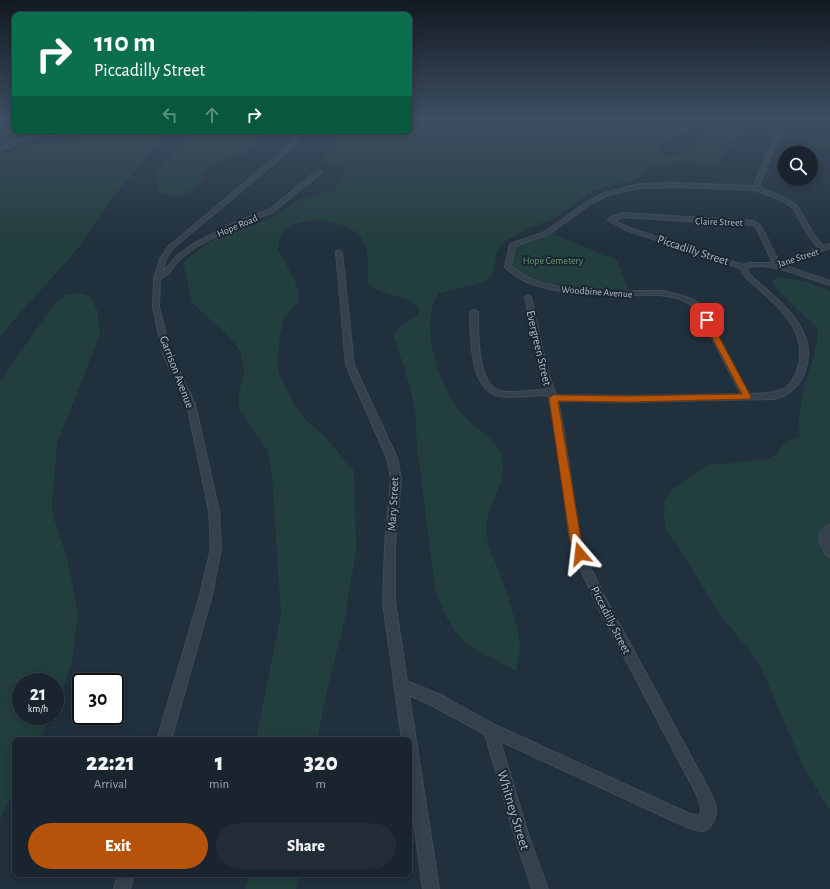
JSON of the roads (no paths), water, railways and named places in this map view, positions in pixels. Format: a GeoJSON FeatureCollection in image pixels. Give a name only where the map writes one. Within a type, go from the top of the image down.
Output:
{"type":"FeatureCollection","features":[{"type":"Feature","properties":{"kind":"street","name":"Garrison Avenue"},"geometry":{"type":"LineString","coordinates":[[165,737],[206,595],[216,548],[214,511],[191,404],[168,354],[156,307],[157,278],[163,259],[170,248],[275,159]]}},
{"type":"Feature","properties":{"kind":"street"},"geometry":{"type":"LineString","coordinates":[[767,159],[756,188],[792,204],[822,249]]}},
{"type":"Feature","properties":{"kind":"street","name":"Hope Road"},"geometry":{"type":"LineString","coordinates":[[157,278],[165,274],[178,258],[195,245],[238,224],[271,211],[319,172]]}},
{"type":"Feature","properties":{"kind":"street","name":"Woodbine Avenue"},"geometry":{"type":"LineString","coordinates":[[747,397],[717,339],[695,304],[674,295],[663,293],[580,292],[558,288],[530,281],[513,273],[508,268],[512,246],[547,233],[586,204],[606,194],[639,186],[657,185],[756,188]]}},
{"type":"Feature","properties":{"kind":"street","name":"Claire Street"},"geometry":{"type":"LineString","coordinates":[[614,224],[611,220],[623,215],[754,223],[758,226],[777,265]]}},
{"type":"Feature","properties":{"kind":"street","name":"Piccadilly Street"},"geometry":{"type":"LineString","coordinates":[[401,685],[438,701],[490,730],[689,821],[703,824],[708,818],[710,805],[603,605],[585,568],[575,540],[551,395],[629,399],[775,396],[784,393],[794,386],[804,360],[800,332],[792,317],[748,276],[743,267],[614,224]]}},
{"type":"Feature","properties":{"kind":"street","name":"Jane Street"},"geometry":{"type":"LineString","coordinates":[[743,267],[748,265],[777,265],[830,246]]}},
{"type":"Feature","properties":{"kind":"street","name":"Mary Street"},"geometry":{"type":"LineString","coordinates":[[339,252],[350,364],[392,458],[396,479],[390,546],[390,602],[409,737]]}},
{"type":"Feature","properties":{"kind":"street"},"geometry":{"type":"LineString","coordinates":[[777,265],[809,278],[830,283]]}},
{"type":"Feature","properties":{"kind":"street","name":"Evergreen Street"},"geometry":{"type":"LineString","coordinates":[[528,297],[543,370],[551,395]]}},
{"type":"Feature","properties":{"kind":"street"},"geometry":{"type":"LineString","coordinates":[[474,312],[475,349],[487,386],[492,391],[501,393],[551,395]]}},
{"type":"Feature","properties":{"kind":"street"},"geometry":{"type":"LineString","coordinates":[[830,529],[824,534],[825,542],[830,552]]}},
{"type":"Feature","properties":{"kind":"street","name":"Whitney Street"},"geometry":{"type":"LineString","coordinates":[[490,730],[523,840],[540,889]]}},
{"type":"Feature","properties":{"kind":"street","name":"Mary Street"},"geometry":{"type":"LineString","coordinates":[[412,760],[431,889]]}},
{"type":"Feature","properties":{"kind":"street"},"geometry":{"type":"LineString","coordinates":[[122,889],[125,877]]}},
{"type":"Feature","properties":{"kind":"park label","name":"Hope Cemetery"},"geometry":{"type":"Point","coordinates":[553,260]}}]}
